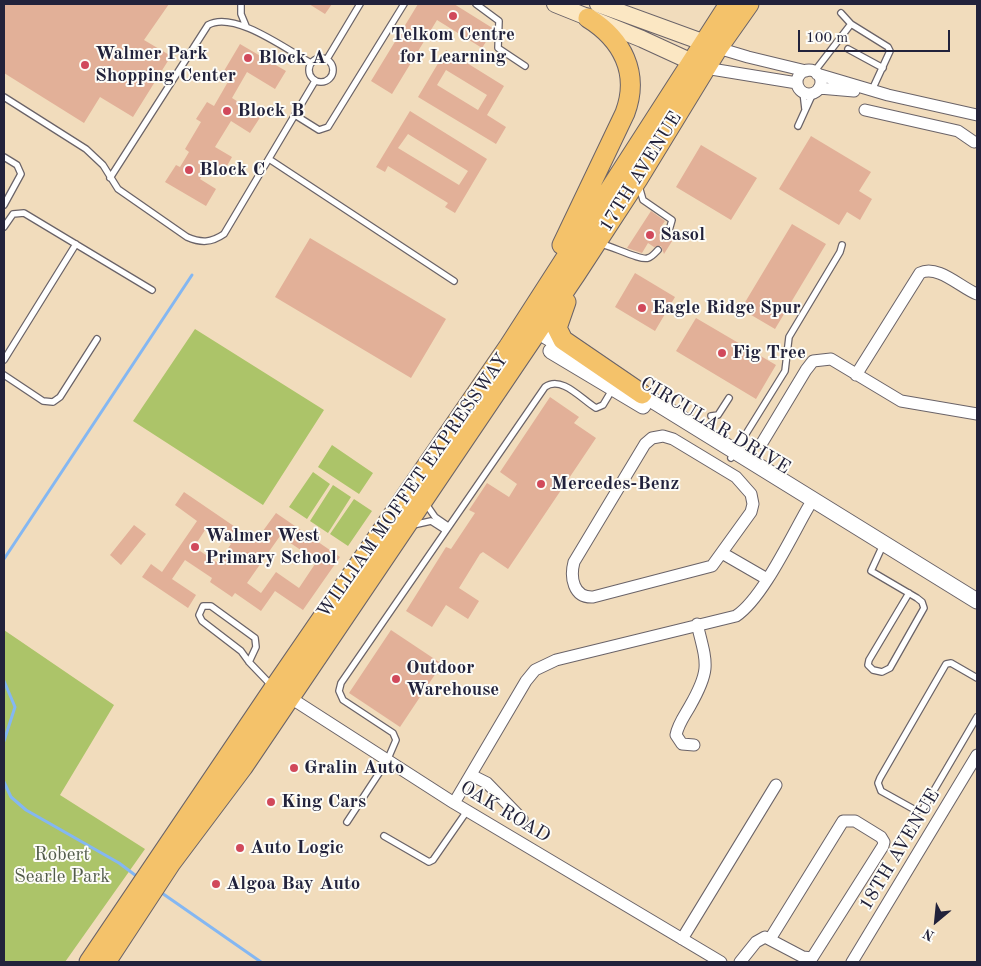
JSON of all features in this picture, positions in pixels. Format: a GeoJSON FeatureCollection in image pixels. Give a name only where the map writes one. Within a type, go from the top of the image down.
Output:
{"type":"FeatureCollection","features":[{"type":"Feature","properties":{"kind":"main road"},"geometry":{"type":"LineString","coordinates":[[555,4],[642,21],[711,44],[729,4]]}},
{"type":"Feature","properties":{"kind":"main road","name":"17TH AVENUE"},"geometry":{"type":"LineString","coordinates":[[528,331],[572,280],[638,180],[711,44],[749,4]]}},
{"type":"Feature","properties":{"kind":"main road"},"geometry":{"type":"LineString","coordinates":[[593,11],[699,65]]}},
{"type":"Feature","properties":{"kind":"main road"},"geometry":{"type":"LineString","coordinates":[[551,281],[549,273],[552,265],[625,113],[630,96],[629,69],[623,51],[593,11]]}},
{"type":"Feature","properties":{"kind":"main road","name":"WILLIAM MOFFET EXPRESSWAY"},"geometry":{"type":"LineString","coordinates":[[166,859],[243,766],[403,530],[528,331],[551,281],[699,65]]}},
{"type":"Feature","properties":{"kind":"main road"},"geometry":{"type":"LineString","coordinates":[[572,280],[558,322],[559,335],[567,344],[642,394]]}},
{"type":"Feature","properties":{"kind":"main road","name":"WILLIAM MOFFET EXPRESSWAY"},"geometry":{"type":"LineString","coordinates":[[89,962],[138,901],[274,688],[528,331]]}},
{"type":"Feature","properties":{"kind":"main road","name":"WILLIAM MOFFET EXPRESSWAY"},"geometry":{"type":"LineString","coordinates":[[106,962],[138,901]]}},
{"type":"Feature","properties":{"kind":"street"},"geometry":{"type":"LineString","coordinates":[[711,44],[748,57],[812,72],[888,95],[977,115]]}},
{"type":"Feature","properties":{"kind":"street"},"geometry":{"type":"LineString","coordinates":[[699,65],[808,89],[888,95]]}},
{"type":"Feature","properties":{"kind":"street"},"geometry":{"type":"LineString","coordinates":[[808,89],[799,75],[812,72]]}},
{"type":"Feature","properties":{"kind":"street"},"geometry":{"type":"LineString","coordinates":[[808,89],[820,80],[812,72]]}},
{"type":"Feature","properties":{"kind":"street"},"geometry":{"type":"LineString","coordinates":[[865,110],[958,131],[976,141]]}},
{"type":"Feature","properties":{"kind":"street"},"geometry":{"type":"LineString","coordinates":[[856,375],[914,279],[920,273],[927,271],[938,272],[977,294]]}},
{"type":"Feature","properties":{"kind":"street","name":"CIRCULAR DRIVE"},"geometry":{"type":"LineString","coordinates":[[528,331],[642,394],[809,506],[886,546]]}},
{"type":"Feature","properties":{"kind":"street","name":"CIRCULAR DRIVE"},"geometry":{"type":"LineString","coordinates":[[528,331],[614,388],[734,455],[977,600]]}},
{"type":"Feature","properties":{"kind":"street"},"geometry":{"type":"LineString","coordinates":[[762,443],[813,361],[831,359],[901,401],[977,414]]}},
{"type":"Feature","properties":{"kind":"street"},"geometry":{"type":"LineString","coordinates":[[657,437],[673,439],[729,472],[751,494],[753,504],[750,512],[740,523],[722,552],[707,568],[593,597],[579,593],[573,582],[574,562],[642,448],[648,441],[657,437]]}},
{"type":"Feature","properties":{"kind":"street"},"geometry":{"type":"LineString","coordinates":[[454,803],[526,681],[542,665],[697,624],[730,618],[741,612],[767,578],[809,506]]}},
{"type":"Feature","properties":{"kind":"street"},"geometry":{"type":"LineString","coordinates":[[722,552],[767,578]]}},
{"type":"Feature","properties":{"kind":"street"},"geometry":{"type":"LineString","coordinates":[[694,745],[682,744],[676,735],[702,684],[707,668],[697,624]]}},
{"type":"Feature","properties":{"kind":"street","name":"OAK ROAD"},"geometry":{"type":"LineString","coordinates":[[274,688],[454,803],[721,962]]}},
{"type":"Feature","properties":{"kind":"street","name":"18TH AVENUE"},"geometry":{"type":"LineString","coordinates":[[852,962],[977,755]]}},
{"type":"Feature","properties":{"kind":"street"},"geometry":{"type":"LineString","coordinates":[[471,775],[487,783],[522,819]]}},
{"type":"Feature","properties":{"kind":"street"},"geometry":{"type":"LineString","coordinates":[[682,939],[776,785]]}},
{"type":"Feature","properties":{"kind":"street"},"geometry":{"type":"LineString","coordinates":[[740,962],[760,938],[770,939],[803,957],[812,958],[883,846],[884,842],[881,837],[855,821],[843,821],[770,939]]}},
{"type":"Feature","properties":{"kind":"lane"},"geometry":{"type":"LineString","coordinates":[[241,4],[241,14],[246,26]]}},
{"type":"Feature","properties":{"kind":"lane"},"geometry":{"type":"LineString","coordinates":[[327,59],[360,4]]}},
{"type":"Feature","properties":{"kind":"lane"},"geometry":{"type":"LineString","coordinates":[[295,115],[319,130],[328,127],[404,4]]}},
{"type":"Feature","properties":{"kind":"lane"},"geometry":{"type":"LineString","coordinates":[[476,4],[498,21],[498,48],[525,66]]}},
{"type":"Feature","properties":{"kind":"lane"},"geometry":{"type":"LineString","coordinates":[[841,13],[851,24],[888,47],[890,53],[872,90]]}},
{"type":"Feature","properties":{"kind":"lane"},"geometry":{"type":"LineString","coordinates":[[110,178],[204,28],[218,21],[246,26],[311,63]]}},
{"type":"Feature","properties":{"kind":"lane"},"geometry":{"type":"LineString","coordinates":[[812,72],[851,24]]}},
{"type":"Feature","properties":{"kind":"lane"},"geometry":{"type":"LineString","coordinates":[[848,49],[883,68]]}},
{"type":"Feature","properties":{"kind":"lane"},"geometry":{"type":"LineString","coordinates":[[316,58],[327,59],[332,65],[332,76],[323,82],[315,80],[310,74],[311,63],[316,58]]}},
{"type":"Feature","properties":{"kind":"lane"},"geometry":{"type":"LineString","coordinates":[[4,97],[86,149],[103,165],[110,178],[130,199],[187,237],[196,241],[208,242],[224,234],[315,80]]}},
{"type":"Feature","properties":{"kind":"lane"},"geometry":{"type":"LineString","coordinates":[[798,126],[805,109],[808,89]]}},
{"type":"Feature","properties":{"kind":"lane"},"geometry":{"type":"LineString","coordinates":[[805,109],[808,89]]}},
{"type":"Feature","properties":{"kind":"lane"},"geometry":{"type":"LineString","coordinates":[[4,157],[17,165],[21,174],[4,205]]}},
{"type":"Feature","properties":{"kind":"lane"},"geometry":{"type":"LineString","coordinates":[[269,159],[454,281]]}},
{"type":"Feature","properties":{"kind":"lane"},"geometry":{"type":"LineString","coordinates":[[638,180],[643,200],[673,221],[668,234]]}},
{"type":"Feature","properties":{"kind":"lane"},"geometry":{"type":"LineString","coordinates":[[4,227],[14,214],[24,213],[152,290]]}},
{"type":"Feature","properties":{"kind":"lane"},"geometry":{"type":"LineString","coordinates":[[597,243],[616,247],[633,255],[649,258],[658,250]]}},
{"type":"Feature","properties":{"kind":"lane"},"geometry":{"type":"LineString","coordinates":[[4,360],[76,244]]}},
{"type":"Feature","properties":{"kind":"lane"},"geometry":{"type":"LineString","coordinates":[[734,455],[785,371],[790,337],[840,252],[842,245]]}},
{"type":"Feature","properties":{"kind":"lane"},"geometry":{"type":"LineString","coordinates":[[4,375],[42,401],[53,402],[60,397],[97,339]]}},
{"type":"Feature","properties":{"kind":"lane"},"geometry":{"type":"LineString","coordinates":[[347,822],[396,744],[395,736],[343,700],[339,693],[340,686],[545,387],[552,383],[562,385],[596,408],[603,405],[614,388]]}},
{"type":"Feature","properties":{"kind":"lane"},"geometry":{"type":"LineString","coordinates":[[711,416],[718,415],[729,398]]}},
{"type":"Feature","properties":{"kind":"lane"},"geometry":{"type":"LineString","coordinates":[[423,500],[435,517],[447,528]]}},
{"type":"Feature","properties":{"kind":"lane"},"geometry":{"type":"LineString","coordinates":[[403,530],[426,521],[431,521],[447,528]]}},
{"type":"Feature","properties":{"kind":"lane"},"geometry":{"type":"LineString","coordinates":[[886,546],[871,571],[909,593],[924,605],[924,613],[890,668],[882,672],[870,667],[869,660],[909,593]]}},
{"type":"Feature","properties":{"kind":"lane"},"geometry":{"type":"LineString","coordinates":[[249,662],[256,647],[255,638],[211,606],[203,606],[199,613],[200,618],[241,651],[249,662],[274,688]]}},
{"type":"Feature","properties":{"kind":"lane"},"geometry":{"type":"LineString","coordinates":[[977,678],[951,663],[946,664],[880,778],[878,783],[881,791],[917,811],[924,809],[977,717]]}},
{"type":"Feature","properties":{"kind":"lane"},"geometry":{"type":"LineString","coordinates":[[384,836],[429,862],[433,860],[467,810]]}},
{"type":"Feature","properties":{"kind":"green space"},"geometry":{"type":"Polygon","coordinates":[[[195,329],[324,410],[263,505],[133,421],[195,329]]]}},
{"type":"Feature","properties":{"kind":"green space"},"geometry":{"type":"Polygon","coordinates":[[[332,445],[373,473],[359,494],[318,467],[332,445]]]}},
{"type":"Feature","properties":{"kind":"green space"},"geometry":{"type":"Polygon","coordinates":[[[313,472],[330,484],[307,519],[289,507],[313,472]]]}},
{"type":"Feature","properties":{"kind":"green space"},"geometry":{"type":"Polygon","coordinates":[[[333,485],[351,497],[328,533],[310,521],[333,485]]]}},
{"type":"Feature","properties":{"kind":"green space"},"geometry":{"type":"Polygon","coordinates":[[[354,499],[372,511],[348,546],[330,534],[354,499]]]}},
{"type":"Feature","properties":{"kind":"green space","name":"Robert Searle Park"},"geometry":{"type":"Polygon","coordinates":[[[4,630],[114,705],[60,795],[145,849],[65,962],[4,962],[4,630]]]}},
{"type":"Feature","properties":{"kind":"building","name":"Walmer Park Shopping Center"},"geometry":{"type":"Polygon","coordinates":[[[4,4],[169,4],[144,40],[171,56],[133,117],[100,97],[84,123],[4,73],[4,4]]]}},
{"type":"Feature","properties":{"kind":"building"},"geometry":{"type":"Polygon","coordinates":[[[309,4],[332,4],[325,14],[309,4]]]}},
{"type":"Feature","properties":{"kind":"building"},"geometry":{"type":"Polygon","coordinates":[[[418,4],[454,4],[494,29],[482,48],[437,20],[392,94],[371,81],[418,4]]]}},
{"type":"Feature","properties":{"kind":"building"},"geometry":{"type":"Polygon","coordinates":[[[240,44],[286,71],[275,89],[247,72],[232,98],[261,116],[250,133],[231,121],[215,147],[232,157],[223,173],[209,165],[200,179],[216,189],[206,206],[165,182],[176,165],[180,167],[189,152],[185,149],[201,122],[196,119],[207,102],[214,106],[229,80],[221,76],[240,44]]]}},
{"type":"Feature","properties":{"kind":"building"},"geometry":{"type":"Polygon","coordinates":[[[446,50],[504,86],[487,115],[506,127],[496,144],[418,97],[446,50]],[[446,70],[437,85],[478,110],[487,95],[446,70]]]}},
{"type":"Feature","properties":{"kind":"building"},"geometry":{"type":"Polygon","coordinates":[[[410,111],[487,159],[455,213],[445,207],[448,203],[388,166],[385,172],[376,167],[410,111]],[[408,134],[398,148],[459,185],[468,171],[408,134]]]}},
{"type":"Feature","properties":{"kind":"building"},"geometry":{"type":"Polygon","coordinates":[[[811,136],[871,172],[859,191],[872,199],[860,220],[847,212],[839,225],[779,189],[811,136]]]}},
{"type":"Feature","properties":{"kind":"building"},"geometry":{"type":"Polygon","coordinates":[[[701,145],[757,178],[731,220],[676,187],[701,145]]]}},
{"type":"Feature","properties":{"kind":"building"},"geometry":{"type":"Polygon","coordinates":[[[651,211],[665,221],[660,228],[664,231],[664,237],[674,238],[664,254],[661,246],[654,247],[648,243],[642,253],[627,248],[651,211]]]}},
{"type":"Feature","properties":{"kind":"building"},"geometry":{"type":"Polygon","coordinates":[[[792,224],[826,244],[775,329],[741,309],[792,224]]]}},
{"type":"Feature","properties":{"kind":"building"},"geometry":{"type":"Polygon","coordinates":[[[310,238],[446,319],[411,378],[275,297],[310,238]]]}},
{"type":"Feature","properties":{"kind":"building"},"geometry":{"type":"Polygon","coordinates":[[[635,273],[675,297],[655,331],[615,307],[635,273]]]}},
{"type":"Feature","properties":{"kind":"building"},"geometry":{"type":"Polygon","coordinates":[[[696,318],[776,365],[756,399],[676,351],[696,318]]]}},
{"type":"Feature","properties":{"kind":"building","name":"Mercedes-Benz"},"geometry":{"type":"Polygon","coordinates":[[[550,397],[579,417],[574,423],[596,438],[508,569],[483,552],[480,554],[459,588],[479,601],[468,619],[446,605],[432,627],[406,611],[446,547],[451,549],[475,513],[469,510],[487,483],[509,497],[517,484],[500,472],[550,397]]]}},
{"type":"Feature","properties":{"kind":"building"},"geometry":{"type":"Polygon","coordinates":[[[184,492],[244,533],[246,530],[257,539],[276,513],[340,557],[303,610],[275,591],[261,611],[235,593],[232,597],[210,582],[212,578],[185,560],[172,579],[196,595],[188,608],[142,577],[151,564],[162,572],[197,521],[175,505],[184,492]],[[207,527],[194,547],[218,563],[231,544],[207,527]],[[280,536],[247,583],[261,593],[276,572],[299,588],[317,561],[280,536]]]}},
{"type":"Feature","properties":{"kind":"building"},"geometry":{"type":"Polygon","coordinates":[[[134,525],[146,534],[121,565],[110,555],[134,525]]]}},
{"type":"Feature","properties":{"kind":"building","name":"Outdoor Warehouse"},"geometry":{"type":"Polygon","coordinates":[[[391,630],[442,664],[400,727],[349,693],[391,630]]]}},
{"type":"Feature","properties":{"kind":"waterway"},"geometry":{"type":"LineString","coordinates":[[4,559],[192,275]]}},
{"type":"Feature","properties":{"kind":"waterway"},"geometry":{"type":"LineString","coordinates":[[4,681],[15,707],[4,741]]}},
{"type":"Feature","properties":{"kind":"waterway"},"geometry":{"type":"LineString","coordinates":[[4,782],[11,797],[26,810],[119,863],[139,878]]}},
{"type":"Feature","properties":{"kind":"waterway"},"geometry":{"type":"LineString","coordinates":[[159,891],[261,962]]}},
{"type":"Feature","properties":{"kind":"place","name":"Telkom Centre for Learning"},"geometry":{"type":"Point","coordinates":[453,16]}},
{"type":"Feature","properties":{"kind":"place","name":"Block A"},"geometry":{"type":"Point","coordinates":[248,58]}},
{"type":"Feature","properties":{"kind":"place","name":"Walmer Park Shopping Center"},"geometry":{"type":"Point","coordinates":[85,65]}},
{"type":"Feature","properties":{"kind":"place","name":"Block B"},"geometry":{"type":"Point","coordinates":[227,111]}},
{"type":"Feature","properties":{"kind":"place","name":"Block C"},"geometry":{"type":"Point","coordinates":[189,170]}},
{"type":"Feature","properties":{"kind":"place","name":"Sasol"},"geometry":{"type":"Point","coordinates":[650,235]}},
{"type":"Feature","properties":{"kind":"place","name":"Eagle Ridge Spur"},"geometry":{"type":"Point","coordinates":[642,308]}},
{"type":"Feature","properties":{"kind":"place","name":"Fig Tree"},"geometry":{"type":"Point","coordinates":[722,353]}},
{"type":"Feature","properties":{"kind":"place","name":"Mercedes-Benz"},"geometry":{"type":"Point","coordinates":[541,484]}},
{"type":"Feature","properties":{"kind":"place","name":"Walmer West Primary School"},"geometry":{"type":"Point","coordinates":[195,547]}},
{"type":"Feature","properties":{"kind":"place","name":"Outdoor Warehouse"},"geometry":{"type":"Point","coordinates":[396,679]}},
{"type":"Feature","properties":{"kind":"place","name":"Gralin Auto"},"geometry":{"type":"Point","coordinates":[294,768]}},
{"type":"Feature","properties":{"kind":"place","name":"King Cars"},"geometry":{"type":"Point","coordinates":[271,802]}},
{"type":"Feature","properties":{"kind":"place","name":"Auto Logic"},"geometry":{"type":"Point","coordinates":[240,848]}},
{"type":"Feature","properties":{"kind":"place","name":"Algoa Bay Auto"},"geometry":{"type":"Point","coordinates":[216,884]}}]}
